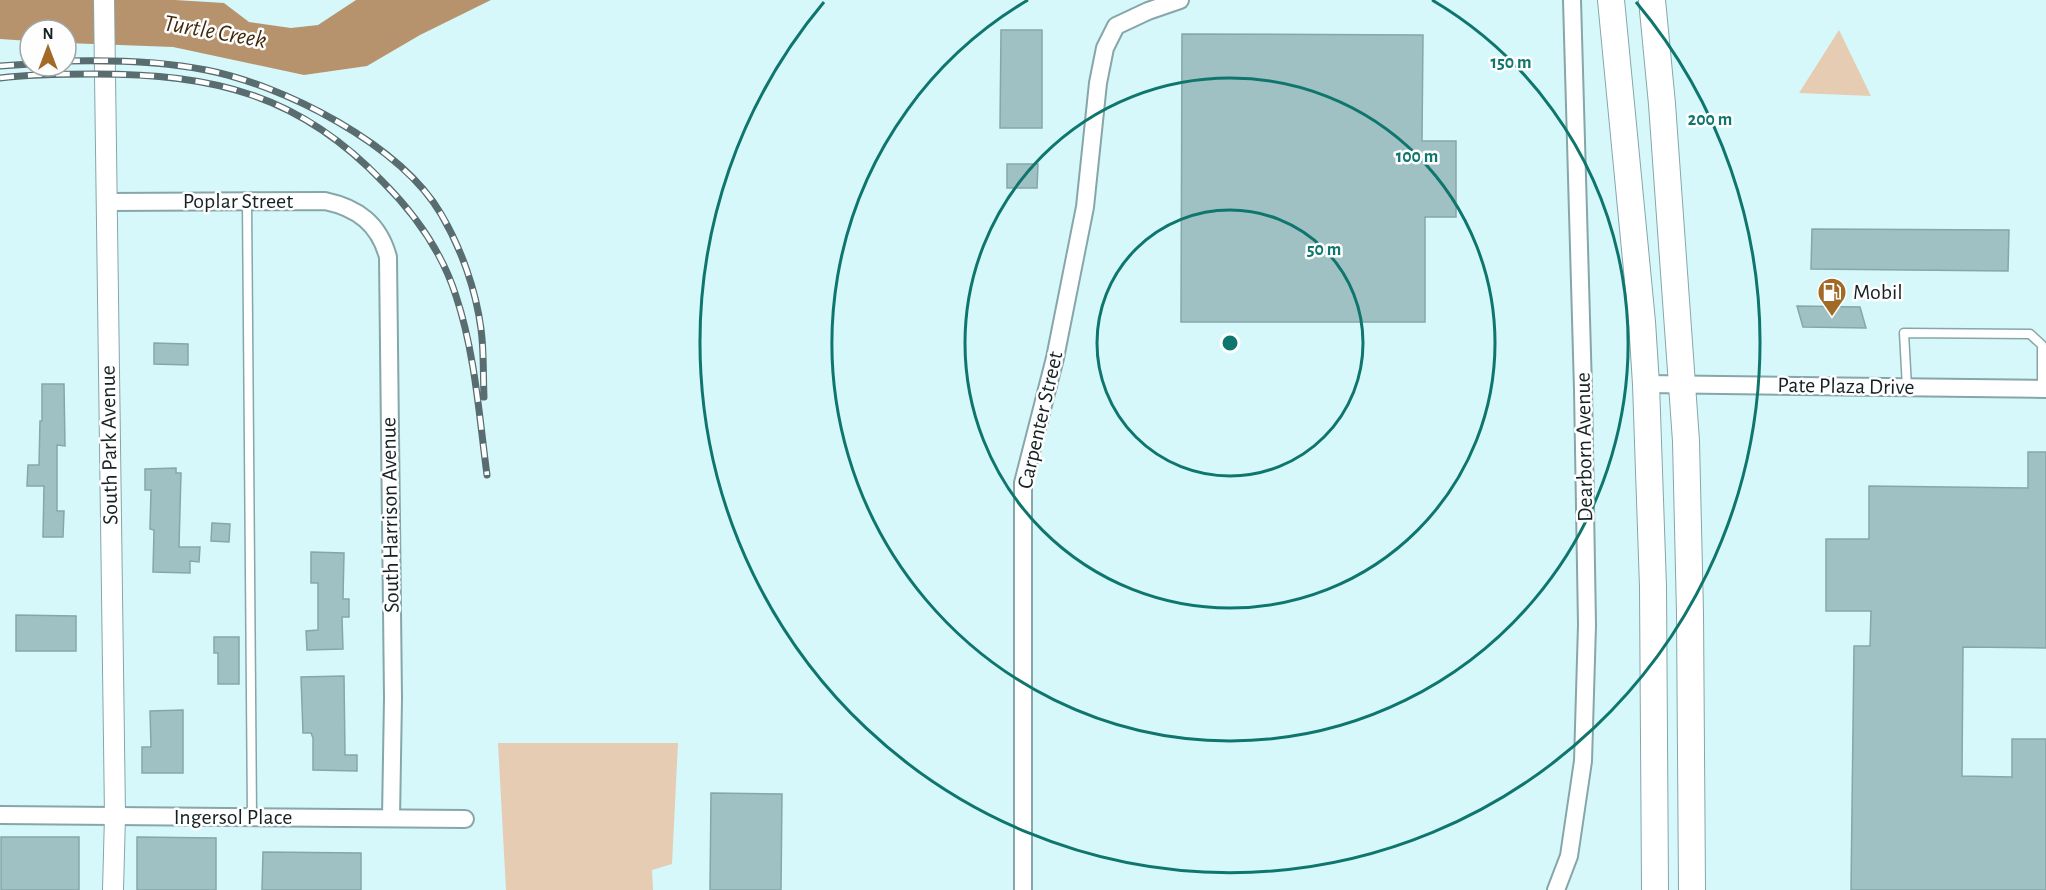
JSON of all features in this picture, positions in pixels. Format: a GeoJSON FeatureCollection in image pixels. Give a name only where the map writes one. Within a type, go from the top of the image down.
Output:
{"type":"FeatureCollection","features":[{"type":"Feature","properties":{"kind":"main road"},"geometry":{"type":"LineString","coordinates":[[1611,0],[1646,384],[1653,587],[1655,890]]}},
{"type":"Feature","properties":{"kind":"main road"},"geometry":{"type":"LineString","coordinates":[[1652,0],[1683,384],[1690,613],[1692,890]]}},
{"type":"Feature","properties":{"kind":"street","name":"South Park Avenue"},"geometry":{"type":"LineString","coordinates":[[104,0],[113,890]]}},
{"type":"Feature","properties":{"kind":"street","name":"Carpenter Street"},"geometry":{"type":"LineString","coordinates":[[1023,890],[1023,483],[1055,358],[1085,207],[1098,83],[1105,48],[1116,26],[1148,11],[1180,0]]}},
{"type":"Feature","properties":{"kind":"street","name":"Dearborn Avenue"},"geometry":{"type":"LineString","coordinates":[[1556,890],[1569,856],[1583,761],[1587,625],[1572,0]]}},
{"type":"Feature","properties":{"kind":"street","name":"Poplar Street"},"geometry":{"type":"LineString","coordinates":[[106,202],[326,201],[352,209],[365,219]]}},
{"type":"Feature","properties":{"kind":"street","name":"South Harrison Avenue"},"geometry":{"type":"LineString","coordinates":[[365,219],[383,239],[388,256],[393,698],[392,818]]}},
{"type":"Feature","properties":{"kind":"street","name":"Pate Plaza Drive"},"geometry":{"type":"LineString","coordinates":[[1646,384],[2044,388]]}},
{"type":"Feature","properties":{"kind":"street","name":"Ingersol Place"},"geometry":{"type":"LineString","coordinates":[[0,815],[465,819]]}},
{"type":"Feature","properties":{"kind":"lane"},"geometry":{"type":"LineString","coordinates":[[247,201],[252,817]]}},
{"type":"Feature","properties":{"kind":"lane"},"geometry":{"type":"LineString","coordinates":[[1906,387],[1904,333],[2030,334],[2042,345],[2044,388]]}},
{"type":"Feature","properties":{"kind":"shaded area"},"geometry":{"type":"Polygon","coordinates":[[[1839,30],[1871,96],[1799,93],[1839,30]]]}},
{"type":"Feature","properties":{"kind":"shaded area"},"geometry":{"type":"Polygon","coordinates":[[[498,743],[678,743],[672,864],[652,870],[653,890],[506,890],[498,743]]]}},
{"type":"Feature","properties":{"kind":"water","name":"Turtle Creek"},"geometry":{"type":"Polygon","coordinates":[[[0,0],[175,0],[224,3],[249,22],[291,28],[318,25],[356,0],[491,0],[420,35],[367,66],[304,75],[173,47],[78,43],[78,18],[18,18],[18,40],[0,39],[0,0]]]}},
{"type":"Feature","properties":{"kind":"building"},"geometry":{"type":"Polygon","coordinates":[[[1001,30],[1042,30],[1042,128],[1000,128],[1001,30]]]}},
{"type":"Feature","properties":{"kind":"building"},"geometry":{"type":"Polygon","coordinates":[[[1182,34],[1423,35],[1422,141],[1456,141],[1456,217],[1425,217],[1425,322],[1181,322],[1182,34]]]}},
{"type":"Feature","properties":{"kind":"building"},"geometry":{"type":"Polygon","coordinates":[[[1007,164],[1038,164],[1037,188],[1007,188],[1007,164]]]}},
{"type":"Feature","properties":{"kind":"building"},"geometry":{"type":"Polygon","coordinates":[[[1812,229],[2009,230],[2008,271],[1811,269],[1812,229]]]}},
{"type":"Feature","properties":{"kind":"building","name":"Mobil"},"geometry":{"type":"Polygon","coordinates":[[[1797,306],[1860,307],[1866,328],[1803,327],[1797,306]]]}},
{"type":"Feature","properties":{"kind":"building"},"geometry":{"type":"Polygon","coordinates":[[[154,343],[188,344],[188,365],[154,364],[154,343]]]}},
{"type":"Feature","properties":{"kind":"building"},"geometry":{"type":"Polygon","coordinates":[[[42,384],[64,384],[65,446],[57,445],[57,511],[64,511],[63,537],[43,537],[44,486],[27,486],[28,465],[39,465],[42,384]]]}},
{"type":"Feature","properties":{"kind":"building"},"geometry":{"type":"Polygon","coordinates":[[[2028,452],[2046,452],[2046,648],[1963,647],[1962,776],[2012,777],[2012,739],[2046,739],[2046,890],[1851,890],[1854,646],[1870,646],[1871,611],[1826,611],[1826,539],[1869,539],[1869,486],[2028,488],[2028,452]]]}},
{"type":"Feature","properties":{"kind":"building"},"geometry":{"type":"Polygon","coordinates":[[[176,468],[176,473],[181,473],[179,547],[200,547],[199,562],[190,561],[190,573],[153,572],[154,530],[150,529],[151,490],[145,490],[145,469],[176,468]]]}},
{"type":"Feature","properties":{"kind":"building"},"geometry":{"type":"Polygon","coordinates":[[[212,523],[230,524],[229,542],[211,541],[212,523]]]}},
{"type":"Feature","properties":{"kind":"building"},"geometry":{"type":"Polygon","coordinates":[[[311,552],[344,553],[343,599],[349,599],[349,617],[342,617],[343,649],[307,650],[306,631],[318,630],[318,583],[311,583],[311,552]]]}},
{"type":"Feature","properties":{"kind":"building"},"geometry":{"type":"Polygon","coordinates":[[[16,615],[76,616],[76,651],[16,651],[16,615]]]}},
{"type":"Feature","properties":{"kind":"building"},"geometry":{"type":"Polygon","coordinates":[[[214,637],[239,637],[239,684],[218,684],[218,653],[214,653],[214,637]]]}},
{"type":"Feature","properties":{"kind":"building"},"geometry":{"type":"Polygon","coordinates":[[[344,676],[345,755],[357,755],[357,771],[313,770],[313,738],[311,733],[303,733],[301,677],[344,676]]]}},
{"type":"Feature","properties":{"kind":"building"},"geometry":{"type":"Polygon","coordinates":[[[183,710],[183,773],[142,773],[142,747],[151,747],[150,711],[183,710]]]}},
{"type":"Feature","properties":{"kind":"building"},"geometry":{"type":"Polygon","coordinates":[[[711,793],[782,794],[781,890],[710,890],[711,793]]]}},
{"type":"Feature","properties":{"kind":"building"},"geometry":{"type":"Polygon","coordinates":[[[1,837],[79,837],[79,890],[1,890],[1,837]]]}},
{"type":"Feature","properties":{"kind":"building"},"geometry":{"type":"Polygon","coordinates":[[[137,837],[216,838],[216,890],[137,890],[137,837]]]}},
{"type":"Feature","properties":{"kind":"building"},"geometry":{"type":"Polygon","coordinates":[[[263,852],[361,853],[361,890],[262,890],[263,852]]]}},
{"type":"Feature","properties":{"kind":"railway"},"geometry":{"type":"LineString","coordinates":[[78,61],[154,63],[206,70],[237,78],[269,89],[337,121],[398,164],[422,188],[441,214],[467,270],[481,329],[484,397]]}},
{"type":"Feature","properties":{"kind":"railway"},"geometry":{"type":"LineString","coordinates":[[0,66],[18,65]]}},
{"type":"Feature","properties":{"kind":"railway"},"geometry":{"type":"LineString","coordinates":[[0,78],[59,74],[138,75],[178,78],[216,85],[252,95],[286,109],[319,128],[351,152],[395,194],[416,221],[435,249],[450,280],[468,340],[487,475]]}},
{"type":"Feature","properties":{"kind":"place","name":"Mobil"},"geometry":{"type":"Point","coordinates":[1832,318]}}]}
